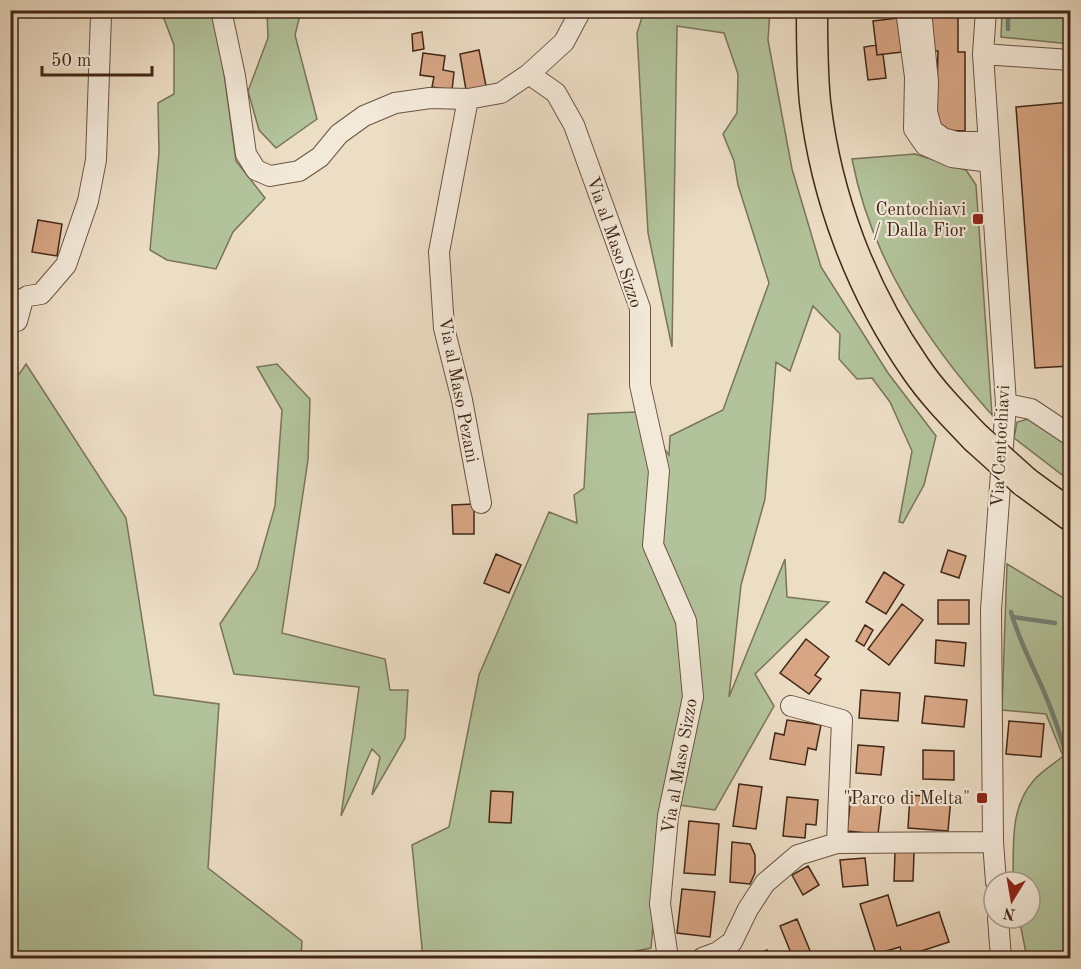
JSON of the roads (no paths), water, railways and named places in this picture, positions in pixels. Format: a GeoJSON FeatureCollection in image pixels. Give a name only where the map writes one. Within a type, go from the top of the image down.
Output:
{"type":"FeatureCollection","features":[{"type":"Feature","properties":{"kind":"highway"},"geometry":{"type":"LineString","coordinates":[[812,10],[815,100],[822,148],[836,203],[854,255],[877,307],[916,369],[945,406],[988,420]]}},
{"type":"Feature","properties":{"kind":"highway"},"geometry":{"type":"LineString","coordinates":[[831,10],[831,70],[838,130],[853,201],[872,252],[896,302],[934,361],[988,420],[1027,472],[1071,514]]}},
{"type":"Feature","properties":{"kind":"highway"},"geometry":{"type":"LineString","coordinates":[[1027,472],[1071,492]]}},
{"type":"Feature","properties":{"kind":"street"},"geometry":{"type":"LineString","coordinates":[[221,10],[235,76],[246,154],[256,170],[270,176],[299,171],[320,157],[339,134],[364,116],[395,103],[430,98],[468,99],[501,93],[529,74],[564,42],[581,10]]}},
{"type":"Feature","properties":{"kind":"street"},"geometry":{"type":"LineString","coordinates":[[906,10],[915,77],[914,129],[925,145],[951,157],[990,162]]}},
{"type":"Feature","properties":{"kind":"street"},"geometry":{"type":"LineString","coordinates":[[921,10],[928,82],[927,112],[932,129],[943,138],[957,142],[988,142]]}},
{"type":"Feature","properties":{"kind":"street","name":"Via Centochiavi"},"geometry":{"type":"LineString","coordinates":[[986,10],[983,54],[990,162],[988,420],[995,870]]}},
{"type":"Feature","properties":{"kind":"street"},"geometry":{"type":"LineString","coordinates":[[17,321],[23,300],[28,296],[41,294],[66,266],[88,201],[96,160],[103,12]]}},
{"type":"Feature","properties":{"kind":"street"},"geometry":{"type":"LineString","coordinates":[[983,54],[1071,60]]}},
{"type":"Feature","properties":{"kind":"street","name":"Via al Maso Sizzo"},"geometry":{"type":"LineString","coordinates":[[529,74],[556,93],[574,125],[640,308],[640,385],[658,471],[653,545],[686,621],[693,697],[668,816],[660,904],[668,958]]}},
{"type":"Feature","properties":{"kind":"street","name":"Via al Maso Pezani"},"geometry":{"type":"LineString","coordinates":[[468,99],[439,252],[444,328],[462,400],[482,503]]}},
{"type":"Feature","properties":{"kind":"street"},"geometry":{"type":"LineString","coordinates":[[988,420],[1031,409],[1071,435]]}},
{"type":"Feature","properties":{"kind":"street"},"geometry":{"type":"LineString","coordinates":[[791,706],[842,720],[837,843]]}},
{"type":"Feature","properties":{"kind":"street"},"geometry":{"type":"LineString","coordinates":[[702,958],[718,952],[732,942],[748,909],[765,883],[798,855],[837,843],[993,842]]}},
{"type":"Feature","properties":{"kind":"street"},"geometry":{"type":"LineString","coordinates":[[999,930],[1001,958]]}},
{"type":"Feature","properties":{"kind":"waterway"},"geometry":{"type":"LineString","coordinates":[[1008,10],[1008,29]]}},
{"type":"Feature","properties":{"kind":"waterway"},"geometry":{"type":"LineString","coordinates":[[1011,612],[1052,712],[1070,768]]}},
{"type":"Feature","properties":{"kind":"waterway"},"geometry":{"type":"LineString","coordinates":[[1013,617],[1055,623]]}},
{"type":"Feature","properties":{"kind":"place","name":"Centochiavi / Dalla Fior"},"geometry":{"type":"Point","coordinates":[978,219]}},
{"type":"Feature","properties":{"kind":"place","name":"\"Parco di Melta\""},"geometry":{"type":"Point","coordinates":[982,798]}}]}
